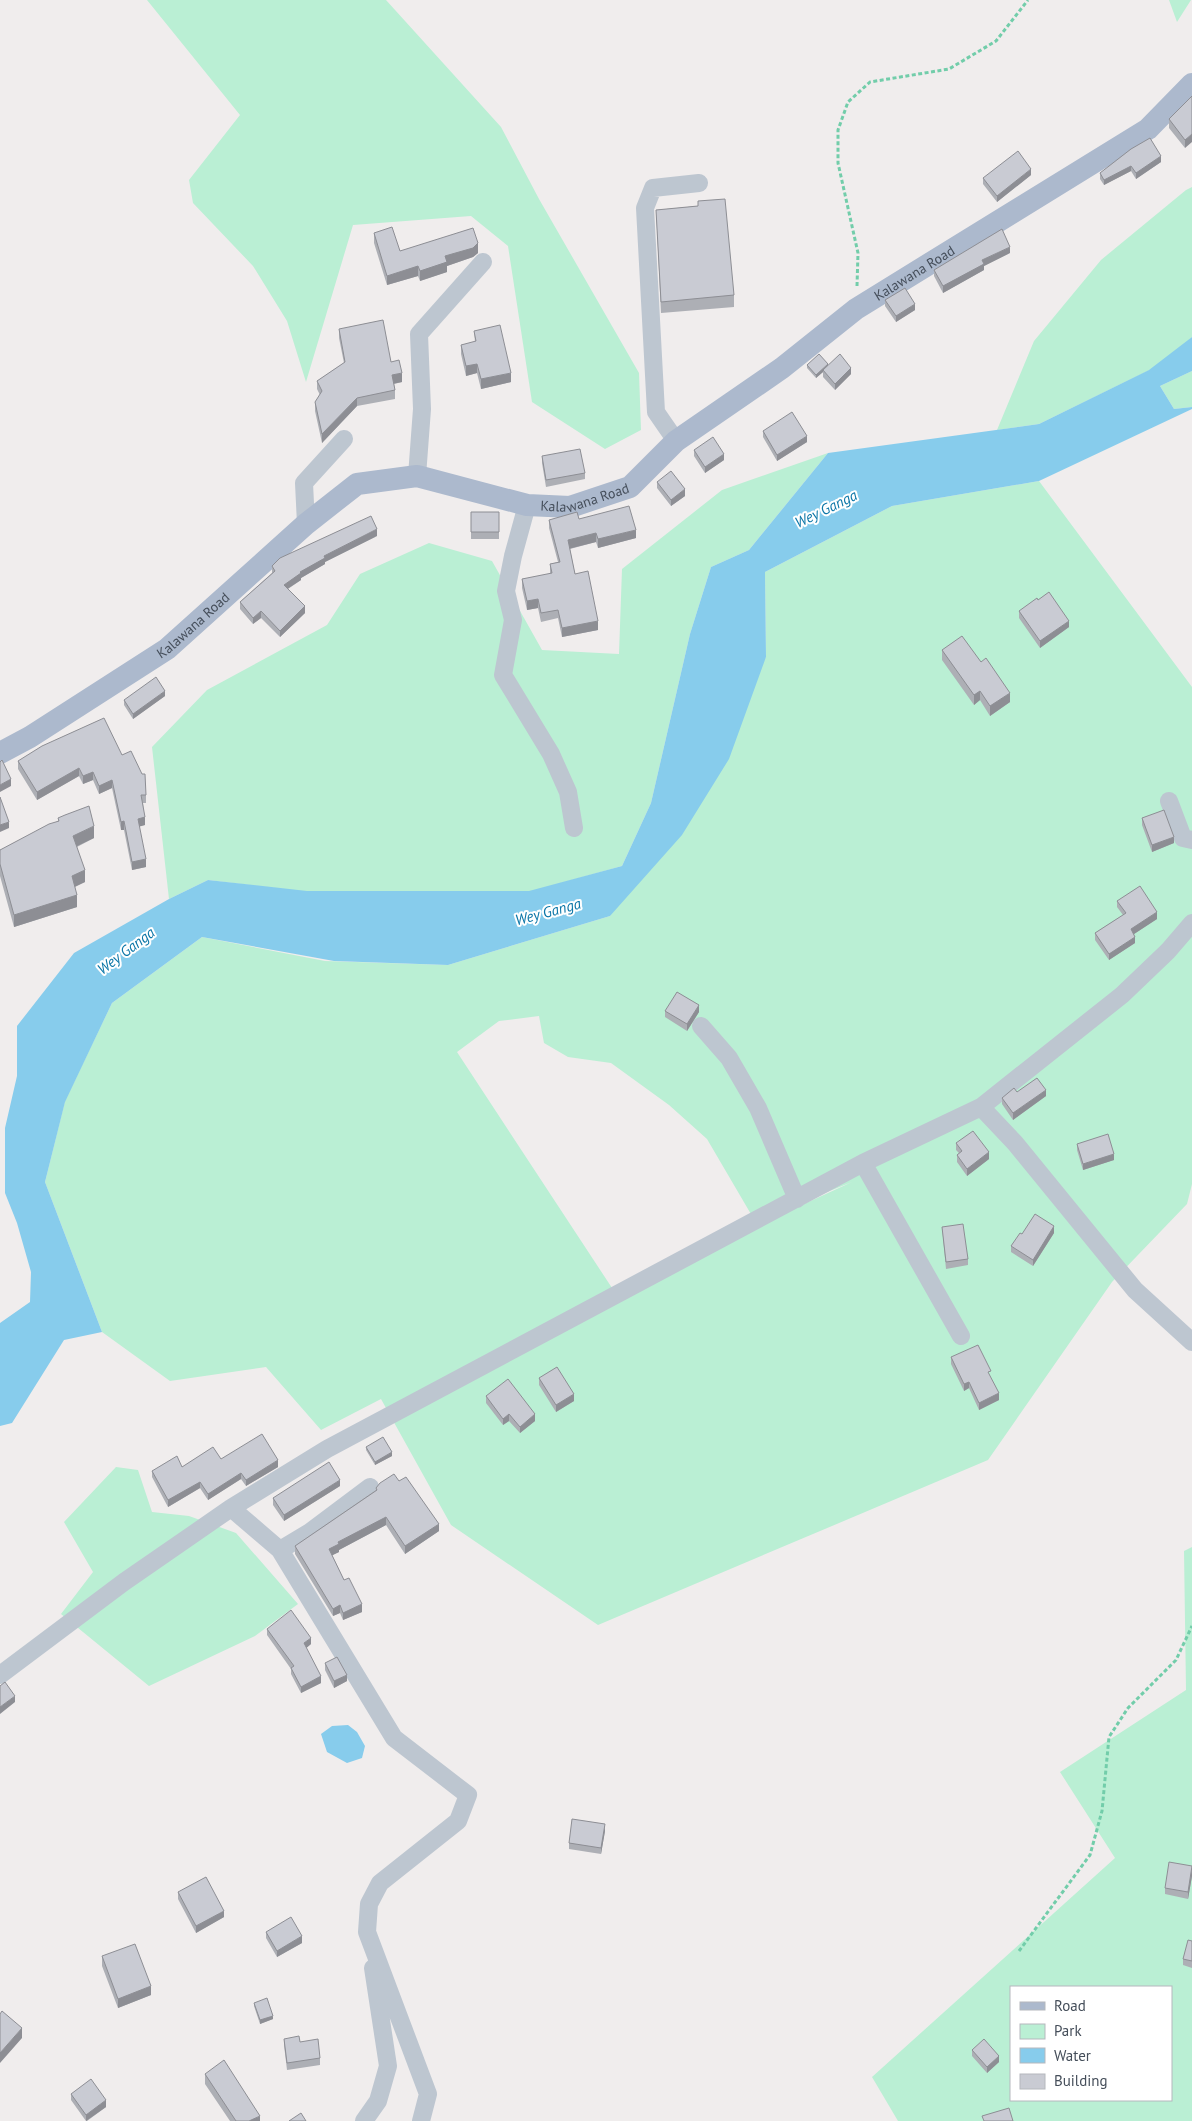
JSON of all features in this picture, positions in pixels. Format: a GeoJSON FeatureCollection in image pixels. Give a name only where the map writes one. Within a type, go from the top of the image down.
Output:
{"type":"FeatureCollection","features":[{"type":"Feature","properties":{"kind":"main road","name":"Kalawana Road"},"geometry":{"type":"LineString","coordinates":[[0,753],[30,737],[167,648],[306,524],[357,484],[417,476],[527,505],[570,506],[630,488],[676,441],[782,368],[856,309],[1148,129],[1192,84]]}},
{"type":"Feature","properties":{"kind":"street"},"geometry":{"type":"LineString","coordinates":[[676,441],[656,412],[645,208],[653,188],[699,183]]}},
{"type":"Feature","properties":{"kind":"street"},"geometry":{"type":"LineString","coordinates":[[417,476],[422,409],[419,334],[483,262]]}},
{"type":"Feature","properties":{"kind":"street"},"geometry":{"type":"LineString","coordinates":[[306,524],[304,483],[344,439]]}},
{"type":"Feature","properties":{"kind":"street"},"geometry":{"type":"LineString","coordinates":[[527,505],[513,556],[506,591],[513,620],[503,675],[551,754],[568,792],[574,828]]}},
{"type":"Feature","properties":{"kind":"street"},"geometry":{"type":"LineString","coordinates":[[1169,801],[1183,838],[1192,840]]}},
{"type":"Feature","properties":{"kind":"street"},"geometry":{"type":"LineString","coordinates":[[0,1675],[124,1582],[230,1508],[327,1449],[863,1163],[981,1107],[1122,996],[1168,951],[1192,923]]}},
{"type":"Feature","properties":{"kind":"street"},"geometry":{"type":"LineString","coordinates":[[701,1026],[729,1058],[758,1108],[797,1199]]}},
{"type":"Feature","properties":{"kind":"street"},"geometry":{"type":"LineString","coordinates":[[981,1107],[1015,1143],[1135,1290],[1192,1342]]}},
{"type":"Feature","properties":{"kind":"street"},"geometry":{"type":"LineString","coordinates":[[863,1163],[961,1336]]}},
{"type":"Feature","properties":{"kind":"street"},"geometry":{"type":"LineString","coordinates":[[280,1550],[310,1532],[370,1488]]}},
{"type":"Feature","properties":{"kind":"street"},"geometry":{"type":"LineString","coordinates":[[230,1508],[280,1550],[394,1738],[468,1795],[458,1821],[380,1883],[369,1904],[367,1932],[388,2066],[378,2101],[364,2121]]}},
{"type":"Feature","properties":{"kind":"street"},"geometry":{"type":"LineString","coordinates":[[367,1932],[428,2094],[421,2121]]}},
{"type":"Feature","properties":{"kind":"path"},"geometry":{"type":"LineString","coordinates":[[856,309],[858,253],[838,164],[838,130],[848,102],[870,82],[949,68],[996,41],[1028,0]]}},
{"type":"Feature","properties":{"kind":"path"},"geometry":{"type":"LineString","coordinates":[[1019,1951],[1090,1855],[1102,1811],[1109,1737],[1128,1708],[1176,1660],[1192,1626]]}},
{"type":"Feature","properties":{"kind":"green space"},"geometry":{"type":"Polygon","coordinates":[[[147,0],[386,0],[501,127],[539,199],[639,373],[641,430],[605,449],[532,402],[508,246],[471,216],[353,225],[306,382],[287,321],[253,266],[193,203],[189,180],[240,115],[147,0]]]}},
{"type":"Feature","properties":{"kind":"green space"},"geometry":{"type":"Polygon","coordinates":[[[1169,0],[1191,0],[1177,22],[1169,0]]]}},
{"type":"Feature","properties":{"kind":"green space"},"geometry":{"type":"Polygon","coordinates":[[[1192,187],[1192,337],[1164,363],[1039,424],[997,430],[1034,341],[1101,260],[1192,187]]]}},
{"type":"Feature","properties":{"kind":"green space"},"geometry":{"type":"Polygon","coordinates":[[[1192,371],[1192,407],[1174,409],[1160,386],[1192,371]]]}},
{"type":"Feature","properties":{"kind":"green space"},"geometry":{"type":"Polygon","coordinates":[[[828,453],[749,550],[711,567],[690,634],[651,803],[622,866],[525,893],[300,891],[208,880],[169,899],[152,747],[207,690],[327,625],[360,574],[429,543],[492,561],[542,650],[619,654],[622,569],[722,490],[828,453]]]}},
{"type":"Feature","properties":{"kind":"green space"},"geometry":{"type":"Polygon","coordinates":[[[1039,481],[1192,687],[1192,1184],[1187,1204],[1112,1282],[988,1460],[598,1625],[451,1525],[381,1399],[321,1430],[266,1367],[170,1381],[102,1332],[45,1182],[65,1101],[112,1003],[202,937],[325,961],[448,965],[610,916],[766,657],[765,572],[892,506],[1039,481]],[[539,1016],[499,1021],[457,1052],[614,1291],[852,1182],[755,1221],[707,1139],[669,1105],[611,1063],[568,1057],[544,1043],[539,1016]]]}},
{"type":"Feature","properties":{"kind":"green space"},"geometry":{"type":"Polygon","coordinates":[[[116,1467],[138,1470],[152,1512],[189,1516],[236,1533],[298,1604],[255,1636],[149,1686],[61,1614],[93,1572],[64,1522],[116,1467]]]}},
{"type":"Feature","properties":{"kind":"green space"},"geometry":{"type":"Polygon","coordinates":[[[1192,1547],[1192,2121],[898,2121],[872,2077],[1115,1858],[1060,1772],[1186,1690],[1184,1551],[1192,1547]]]}},
{"type":"Feature","properties":{"kind":"water","name":"Wey Ganga"},"geometry":{"type":"Polygon","coordinates":[[[1192,337],[1192,371],[1160,386],[1174,409],[1192,407],[1192,409],[1039,481],[892,506],[765,572],[766,657],[729,759],[682,835],[610,916],[448,965],[334,961],[202,937],[112,1003],[65,1102],[45,1182],[102,1332],[64,1340],[12,1423],[0,1426],[0,1323],[30,1302],[31,1272],[17,1223],[5,1193],[5,1128],[17,1076],[17,1026],[74,953],[169,899],[208,880],[307,891],[529,891],[622,866],[651,803],[690,634],[711,567],[749,550],[828,453],[1039,424],[1149,370],[1192,337]]]}},
{"type":"Feature","properties":{"kind":"water"},"geometry":{"type":"Polygon","coordinates":[[[348,1725],[357,1732],[365,1746],[362,1758],[347,1763],[327,1752],[321,1734],[332,1726],[348,1725]]]}},
{"type":"Feature","properties":{"kind":"building"},"geometry":{"type":"Polygon","coordinates":[[[1192,96],[1192,134],[1185,140],[1169,119],[1192,96]]]}},
{"type":"Feature","properties":{"kind":"building"},"geometry":{"type":"Polygon","coordinates":[[[1150,138],[1161,156],[1136,173],[1131,166],[1104,180],[1100,173],[1131,149],[1150,138]]]}},
{"type":"Feature","properties":{"kind":"building"},"geometry":{"type":"Polygon","coordinates":[[[1018,151],[1031,169],[997,196],[983,178],[1018,151]]]}},
{"type":"Feature","properties":{"kind":"building"},"geometry":{"type":"Polygon","coordinates":[[[725,199],[734,295],[661,302],[656,210],[698,206],[698,201],[725,199]]]}},
{"type":"Feature","properties":{"kind":"building"},"geometry":{"type":"Polygon","coordinates":[[[392,227],[400,251],[473,228],[478,243],[473,248],[445,256],[447,262],[420,271],[418,266],[387,276],[374,233],[392,227]]]}},
{"type":"Feature","properties":{"kind":"building"},"geometry":{"type":"Polygon","coordinates":[[[1002,229],[1010,247],[982,260],[984,264],[943,286],[934,270],[1002,229]]]}},
{"type":"Feature","properties":{"kind":"building"},"geometry":{"type":"Polygon","coordinates":[[[905,288],[915,304],[896,316],[885,300],[905,288]]]}},
{"type":"Feature","properties":{"kind":"building"},"geometry":{"type":"Polygon","coordinates":[[[383,320],[391,362],[399,360],[402,373],[392,375],[395,390],[357,398],[322,434],[315,402],[322,391],[317,381],[345,362],[339,329],[383,320]]]}},
{"type":"Feature","properties":{"kind":"building"},"geometry":{"type":"Polygon","coordinates":[[[500,325],[511,373],[481,379],[477,364],[466,366],[461,345],[476,341],[474,331],[500,325]]]}},
{"type":"Feature","properties":{"kind":"building"},"geometry":{"type":"Polygon","coordinates":[[[819,354],[828,364],[816,375],[807,365],[819,354]]]}},
{"type":"Feature","properties":{"kind":"building"},"geometry":{"type":"Polygon","coordinates":[[[840,354],[851,368],[835,384],[823,370],[840,354]]]}},
{"type":"Feature","properties":{"kind":"building"},"geometry":{"type":"Polygon","coordinates":[[[792,412],[807,436],[777,455],[763,431],[792,412]]]}},
{"type":"Feature","properties":{"kind":"building"},"geometry":{"type":"Polygon","coordinates":[[[713,437],[724,454],[705,467],[694,450],[713,437]]]}},
{"type":"Feature","properties":{"kind":"building"},"geometry":{"type":"Polygon","coordinates":[[[580,449],[585,473],[546,480],[542,456],[580,449]]]}},
{"type":"Feature","properties":{"kind":"building"},"geometry":{"type":"Polygon","coordinates":[[[671,471],[685,489],[671,500],[657,482],[671,471]]]}},
{"type":"Feature","properties":{"kind":"building"},"geometry":{"type":"Polygon","coordinates":[[[629,506],[636,530],[598,539],[596,533],[568,540],[575,574],[588,571],[598,621],[562,628],[558,610],[541,613],[538,599],[527,601],[522,579],[552,573],[550,564],[560,562],[549,520],[577,512],[579,519],[629,506]]]}},
{"type":"Feature","properties":{"kind":"building"},"geometry":{"type":"Polygon","coordinates":[[[471,512],[499,512],[499,532],[471,532],[471,512]]]}},
{"type":"Feature","properties":{"kind":"building"},"geometry":{"type":"Polygon","coordinates":[[[371,516],[377,529],[324,556],[325,558],[300,572],[284,585],[305,606],[280,631],[261,611],[253,618],[240,602],[275,571],[272,566],[280,558],[371,516]]]}},
{"type":"Feature","properties":{"kind":"building"},"geometry":{"type":"Polygon","coordinates":[[[1049,592],[1069,621],[1040,641],[1019,611],[1049,592]]]}},
{"type":"Feature","properties":{"kind":"building"},"geometry":{"type":"Polygon","coordinates":[[[962,636],[981,662],[986,658],[1010,693],[990,706],[980,691],[974,695],[942,650],[962,636]]]}},
{"type":"Feature","properties":{"kind":"building"},"geometry":{"type":"Polygon","coordinates":[[[156,677],[165,691],[133,714],[124,700],[156,677]]]}},
{"type":"Feature","properties":{"kind":"building"},"geometry":{"type":"Polygon","coordinates":[[[104,718],[122,755],[131,751],[142,774],[145,774],[146,795],[141,795],[145,817],[138,819],[146,859],[132,862],[124,821],[121,822],[112,780],[99,786],[93,772],[83,776],[79,768],[37,792],[18,761],[42,746],[104,718]]]}},
{"type":"Feature","properties":{"kind":"building"},"geometry":{"type":"Polygon","coordinates":[[[2,760],[11,779],[0,785],[0,762],[2,760]]]}},
{"type":"Feature","properties":{"kind":"building"},"geometry":{"type":"Polygon","coordinates":[[[0,797],[9,822],[0,825],[0,797]]]}},
{"type":"Feature","properties":{"kind":"building"},"geometry":{"type":"Polygon","coordinates":[[[89,806],[94,826],[73,836],[85,870],[72,876],[77,895],[14,915],[0,864],[0,850],[49,824],[59,821],[58,818],[89,806]]]}},
{"type":"Feature","properties":{"kind":"building"},"geometry":{"type":"Polygon","coordinates":[[[1164,810],[1174,837],[1152,845],[1142,818],[1164,810]]]}},
{"type":"Feature","properties":{"kind":"building"},"geometry":{"type":"Polygon","coordinates":[[[1140,886],[1157,912],[1131,929],[1135,937],[1109,954],[1095,933],[1126,913],[1117,901],[1140,886]]]}},
{"type":"Feature","properties":{"kind":"building"},"geometry":{"type":"Polygon","coordinates":[[[677,992],[699,1005],[687,1024],[665,1011],[677,992]]]}},
{"type":"Feature","properties":{"kind":"building"},"geometry":{"type":"Polygon","coordinates":[[[1037,1078],[1046,1090],[1013,1113],[1002,1098],[1014,1088],[1017,1092],[1037,1078]]]}},
{"type":"Feature","properties":{"kind":"building"},"geometry":{"type":"Polygon","coordinates":[[[973,1131],[989,1152],[967,1169],[957,1155],[962,1151],[956,1143],[973,1131]]]}},
{"type":"Feature","properties":{"kind":"building"},"geometry":{"type":"Polygon","coordinates":[[[1108,1134],[1114,1154],[1083,1164],[1077,1144],[1108,1134]]]}},
{"type":"Feature","properties":{"kind":"building"},"geometry":{"type":"Polygon","coordinates":[[[1035,1214],[1054,1226],[1033,1260],[1011,1246],[1020,1233],[1022,1234],[1035,1214]]]}},
{"type":"Feature","properties":{"kind":"building"},"geometry":{"type":"Polygon","coordinates":[[[963,1224],[968,1259],[946,1262],[942,1227],[963,1224]]]}},
{"type":"Feature","properties":{"kind":"building"},"geometry":{"type":"Polygon","coordinates":[[[978,1345],[991,1371],[988,1372],[999,1393],[979,1403],[969,1382],[964,1384],[951,1357],[978,1345]]]}},
{"type":"Feature","properties":{"kind":"building"},"geometry":{"type":"Polygon","coordinates":[[[557,1367],[574,1394],[556,1405],[539,1378],[557,1367]]]}},
{"type":"Feature","properties":{"kind":"building"},"geometry":{"type":"Polygon","coordinates":[[[508,1379],[535,1414],[520,1427],[509,1414],[503,1419],[486,1396],[508,1379]]]}},
{"type":"Feature","properties":{"kind":"building"},"geometry":{"type":"Polygon","coordinates":[[[262,1434],[278,1460],[246,1480],[241,1473],[208,1494],[200,1482],[168,1500],[152,1471],[177,1456],[182,1467],[213,1447],[221,1459],[262,1434]]]}},
{"type":"Feature","properties":{"kind":"building"},"geometry":{"type":"Polygon","coordinates":[[[383,1437],[392,1452],[375,1462],[366,1447],[383,1437]]]}},
{"type":"Feature","properties":{"kind":"building"},"geometry":{"type":"Polygon","coordinates":[[[329,1462],[340,1480],[284,1515],[273,1498],[329,1462]]]}},
{"type":"Feature","properties":{"kind":"building"},"geometry":{"type":"Polygon","coordinates":[[[394,1474],[399,1481],[406,1477],[439,1524],[405,1546],[386,1517],[338,1542],[339,1544],[329,1549],[344,1580],[349,1578],[362,1604],[343,1613],[340,1605],[333,1609],[295,1546],[377,1490],[376,1488],[380,1483],[394,1474]]]}},
{"type":"Feature","properties":{"kind":"building"},"geometry":{"type":"Polygon","coordinates":[[[291,1610],[311,1638],[304,1643],[321,1676],[301,1687],[291,1668],[294,1666],[267,1629],[291,1610]]]}},
{"type":"Feature","properties":{"kind":"building"},"geometry":{"type":"Polygon","coordinates":[[[337,1657],[347,1675],[334,1681],[325,1663],[337,1657]]]}},
{"type":"Feature","properties":{"kind":"building"},"geometry":{"type":"Polygon","coordinates":[[[5,1682],[15,1696],[0,1707],[0,1686],[5,1682]]]}},
{"type":"Feature","properties":{"kind":"building"},"geometry":{"type":"Polygon","coordinates":[[[572,1819],[605,1824],[601,1848],[569,1843],[572,1819]]]}},
{"type":"Feature","properties":{"kind":"building"},"geometry":{"type":"Polygon","coordinates":[[[1169,1862],[1192,1866],[1188,1892],[1165,1888],[1169,1862]]]}},
{"type":"Feature","properties":{"kind":"building"},"geometry":{"type":"Polygon","coordinates":[[[206,1877],[224,1911],[196,1926],[178,1892],[206,1877]]]}},
{"type":"Feature","properties":{"kind":"building"},"geometry":{"type":"Polygon","coordinates":[[[291,1917],[302,1936],[277,1951],[266,1932],[291,1917]]]}},
{"type":"Feature","properties":{"kind":"building"},"geometry":{"type":"Polygon","coordinates":[[[1188,1940],[1192,1941],[1192,1961],[1183,1959],[1188,1940]]]}},
{"type":"Feature","properties":{"kind":"building"},"geometry":{"type":"Polygon","coordinates":[[[135,1944],[151,1986],[118,1999],[102,1956],[135,1944]]]}},
{"type":"Feature","properties":{"kind":"building"},"geometry":{"type":"Polygon","coordinates":[[[267,1998],[273,2016],[260,2020],[254,2003],[267,1998]]]}},
{"type":"Feature","properties":{"kind":"building"},"geometry":{"type":"Polygon","coordinates":[[[2,2011],[22,2028],[0,2053],[0,2014],[2,2011]]]}},
{"type":"Feature","properties":{"kind":"building"},"geometry":{"type":"Polygon","coordinates":[[[299,2036],[300,2042],[318,2039],[320,2058],[287,2063],[284,2039],[299,2036]]]}},
{"type":"Feature","properties":{"kind":"building"},"geometry":{"type":"Polygon","coordinates":[[[984,2039],[999,2056],[987,2067],[972,2050],[984,2039]]]}},
{"type":"Feature","properties":{"kind":"building"},"geometry":{"type":"Polygon","coordinates":[[[224,2060],[260,2116],[249,2121],[236,2121],[205,2074],[224,2060]]]}},
{"type":"Feature","properties":{"kind":"building"},"geometry":{"type":"Polygon","coordinates":[[[91,2079],[106,2100],[86,2115],[71,2094],[91,2079]]]}},
{"type":"Feature","properties":{"kind":"building"},"geometry":{"type":"Polygon","coordinates":[[[1009,2108],[1013,2121],[984,2121],[982,2116],[1009,2108]]]}},
{"type":"Feature","properties":{"kind":"building"},"geometry":{"type":"Polygon","coordinates":[[[301,2113],[306,2121],[289,2121],[301,2113]]]}}]}
